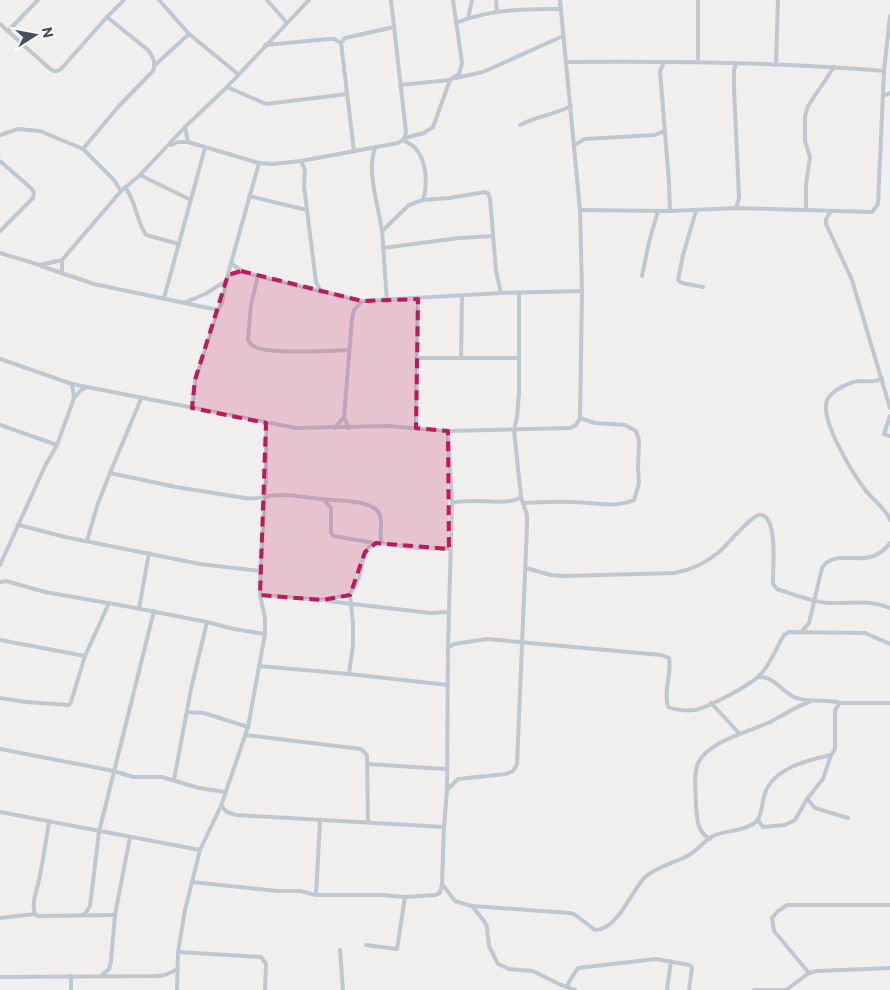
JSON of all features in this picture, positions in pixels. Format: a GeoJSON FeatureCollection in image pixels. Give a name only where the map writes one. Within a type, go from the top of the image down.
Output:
{"type":"FeatureCollection","features":[{"type":"Feature","properties":{"kind":"street"},"geometry":{"type":"LineString","coordinates":[[8,31],[38,0]]}},
{"type":"Feature","properties":{"kind":"street"},"geometry":{"type":"LineString","coordinates":[[0,24],[53,72],[57,72],[61,70],[124,0]]}},
{"type":"Feature","properties":{"kind":"street"},"geometry":{"type":"LineString","coordinates":[[158,0],[188,34],[238,74]]}},
{"type":"Feature","properties":{"kind":"street"},"geometry":{"type":"LineString","coordinates":[[267,0],[287,23]]}},
{"type":"Feature","properties":{"kind":"street"},"geometry":{"type":"LineString","coordinates":[[40,265],[62,260],[121,191],[169,146],[185,127],[227,87],[309,0]]}},
{"type":"Feature","properties":{"kind":"street"},"geometry":{"type":"LineString","coordinates":[[391,0],[406,132],[404,139]]}},
{"type":"Feature","properties":{"kind":"street"},"geometry":{"type":"LineString","coordinates":[[453,0],[462,63],[461,70],[455,78]]}},
{"type":"Feature","properties":{"kind":"street"},"geometry":{"type":"LineString","coordinates":[[468,18],[472,0]]}},
{"type":"Feature","properties":{"kind":"street"},"geometry":{"type":"LineString","coordinates":[[496,0],[497,12]]}},
{"type":"Feature","properties":{"kind":"street"},"geometry":{"type":"LineString","coordinates":[[0,360],[72,384],[296,428],[388,426],[448,431],[570,428],[576,425],[580,418],[582,291],[580,210],[567,62],[559,9],[560,0]]}},
{"type":"Feature","properties":{"kind":"street"},"geometry":{"type":"LineString","coordinates":[[698,0],[698,62]]}},
{"type":"Feature","properties":{"kind":"street"},"geometry":{"type":"LineString","coordinates":[[776,65],[778,0]]}},
{"type":"Feature","properties":{"kind":"street"},"geometry":{"type":"LineString","coordinates":[[456,23],[468,18],[497,12],[528,8],[559,9]]}},
{"type":"Feature","properties":{"kind":"street"},"geometry":{"type":"LineString","coordinates":[[580,210],[670,211],[736,208],[872,212],[878,204],[882,96],[890,16]]}},
{"type":"Feature","properties":{"kind":"street"},"geometry":{"type":"LineString","coordinates":[[83,149],[118,107],[154,71],[153,57],[148,50],[107,17]]}},
{"type":"Feature","properties":{"kind":"street"},"geometry":{"type":"LineString","coordinates":[[354,151],[340,44],[344,38],[394,28]]}},
{"type":"Feature","properties":{"kind":"street"},"geometry":{"type":"LineString","coordinates":[[155,65],[188,34]]}},
{"type":"Feature","properties":{"kind":"street"},"geometry":{"type":"LineString","coordinates":[[400,84],[450,80],[483,72],[563,36]]}},
{"type":"Feature","properties":{"kind":"street"},"geometry":{"type":"LineString","coordinates":[[265,46],[328,39],[334,39],[340,44]]}},
{"type":"Feature","properties":{"kind":"street"},"geometry":{"type":"LineString","coordinates":[[567,62],[698,62],[834,67],[884,71]]}},
{"type":"Feature","properties":{"kind":"street"},"geometry":{"type":"LineString","coordinates":[[664,62],[660,71],[670,182],[670,211]]}},
{"type":"Feature","properties":{"kind":"street"},"geometry":{"type":"LineString","coordinates":[[736,64],[734,88],[739,198],[736,208]]}},
{"type":"Feature","properties":{"kind":"street"},"geometry":{"type":"LineString","coordinates":[[806,210],[806,184],[810,157],[805,141],[805,116],[808,106],[834,67]]}},
{"type":"Feature","properties":{"kind":"street"},"geometry":{"type":"LineString","coordinates":[[461,70],[466,76]]}},
{"type":"Feature","properties":{"kind":"street"},"geometry":{"type":"LineString","coordinates":[[169,146],[178,142],[188,142],[259,164],[273,164],[301,161],[398,143],[404,139],[424,133],[433,127],[450,80]]}},
{"type":"Feature","properties":{"kind":"street"},"geometry":{"type":"LineString","coordinates":[[227,87],[266,104],[347,94]]}},
{"type":"Feature","properties":{"kind":"street"},"geometry":{"type":"LineString","coordinates":[[882,96],[890,94]]}},
{"type":"Feature","properties":{"kind":"street"},"geometry":{"type":"LineString","coordinates":[[520,125],[532,119],[554,114],[571,106]]}},
{"type":"Feature","properties":{"kind":"street"},"geometry":{"type":"LineString","coordinates":[[185,127],[188,142]]}},
{"type":"Feature","properties":{"kind":"street"},"geometry":{"type":"LineString","coordinates":[[0,136],[18,129],[40,131],[83,149],[114,180],[121,191]]}},
{"type":"Feature","properties":{"kind":"street"},"geometry":{"type":"LineString","coordinates":[[574,145],[585,139],[655,134],[664,130]]}},
{"type":"Feature","properties":{"kind":"street"},"geometry":{"type":"LineString","coordinates":[[404,139],[414,147],[424,166],[426,191],[423,200]]}},
{"type":"Feature","properties":{"kind":"street"},"geometry":{"type":"LineString","coordinates":[[376,147],[372,153],[372,166],[382,231],[387,301]]}},
{"type":"Feature","properties":{"kind":"street"},"geometry":{"type":"LineString","coordinates":[[164,298],[205,148]]}},
{"type":"Feature","properties":{"kind":"street"},"geometry":{"type":"LineString","coordinates":[[301,161],[305,170],[304,186],[316,282],[320,292]]}},
{"type":"Feature","properties":{"kind":"street"},"geometry":{"type":"LineString","coordinates":[[0,162],[27,185],[34,193],[34,198],[0,231]]}},
{"type":"Feature","properties":{"kind":"street"},"geometry":{"type":"LineString","coordinates":[[192,408],[195,380],[222,303],[226,281],[259,164]]}},
{"type":"Feature","properties":{"kind":"street"},"geometry":{"type":"LineString","coordinates":[[140,175],[191,200]]}},
{"type":"Feature","properties":{"kind":"street"},"geometry":{"type":"LineString","coordinates":[[125,187],[133,200],[139,223],[146,235],[178,244]]}},
{"type":"Feature","properties":{"kind":"street"},"geometry":{"type":"LineString","coordinates":[[382,231],[409,205],[423,200],[488,193],[494,236],[496,271],[501,293]]}},
{"type":"Feature","properties":{"kind":"street"},"geometry":{"type":"LineString","coordinates":[[249,196],[307,210]]}},
{"type":"Feature","properties":{"kind":"street"},"geometry":{"type":"LineString","coordinates":[[696,210],[678,280],[682,283],[703,287]]}},
{"type":"Feature","properties":{"kind":"street"},"geometry":{"type":"LineString","coordinates":[[642,276],[658,211]]}},
{"type":"Feature","properties":{"kind":"street"},"geometry":{"type":"LineString","coordinates":[[831,211],[826,219],[826,224],[852,280],[890,408]]}},
{"type":"Feature","properties":{"kind":"street"},"geometry":{"type":"LineString","coordinates":[[383,248],[459,238],[494,236]]}},
{"type":"Feature","properties":{"kind":"street"},"geometry":{"type":"LineString","coordinates":[[0,253],[94,284],[218,310]]}},
{"type":"Feature","properties":{"kind":"street"},"geometry":{"type":"LineString","coordinates":[[62,260],[62,273]]}},
{"type":"Feature","properties":{"kind":"street"},"geometry":{"type":"LineString","coordinates":[[232,264],[242,271],[258,276],[362,301],[501,293],[582,291]]}},
{"type":"Feature","properties":{"kind":"street"},"geometry":{"type":"LineString","coordinates":[[228,275],[242,271]]}},
{"type":"Feature","properties":{"kind":"street"},"geometry":{"type":"LineString","coordinates":[[258,276],[250,305],[248,339],[253,347],[278,350],[348,350]]}},
{"type":"Feature","properties":{"kind":"street"},"geometry":{"type":"LineString","coordinates":[[184,302],[205,294],[226,281]]}},
{"type":"Feature","properties":{"kind":"street"},"geometry":{"type":"LineString","coordinates":[[308,289],[316,282]]}},
{"type":"Feature","properties":{"kind":"street"},"geometry":{"type":"LineString","coordinates":[[447,790],[458,779],[506,774],[513,771],[517,764],[527,515],[521,497],[514,430],[520,392],[519,293]]}},
{"type":"Feature","properties":{"kind":"street"},"geometry":{"type":"LineString","coordinates":[[461,358],[462,296]]}},
{"type":"Feature","properties":{"kind":"street"},"geometry":{"type":"LineString","coordinates":[[416,428],[418,299]]}},
{"type":"Feature","properties":{"kind":"street"},"geometry":{"type":"LineString","coordinates":[[349,428],[344,417],[348,350],[354,310],[362,301]]}},
{"type":"Feature","properties":{"kind":"street"},"geometry":{"type":"LineString","coordinates":[[417,358],[519,358]]}},
{"type":"Feature","properties":{"kind":"street"},"geometry":{"type":"LineString","coordinates":[[882,378],[874,382],[853,382],[828,397],[825,405],[826,417],[831,430],[847,460],[867,493],[884,508],[890,520]]}},
{"type":"Feature","properties":{"kind":"street"},"geometry":{"type":"LineString","coordinates":[[72,384],[74,398]]}},
{"type":"Feature","properties":{"kind":"street"},"geometry":{"type":"LineString","coordinates":[[0,564],[1,557],[19,525],[45,466],[57,445],[74,398],[83,388],[88,386]]}},
{"type":"Feature","properties":{"kind":"street"},"geometry":{"type":"LineString","coordinates":[[87,541],[97,506],[141,399]]}},
{"type":"Feature","properties":{"kind":"street"},"geometry":{"type":"LineString","coordinates":[[890,416],[884,434],[890,436]]}},
{"type":"Feature","properties":{"kind":"street"},"geometry":{"type":"LineString","coordinates":[[335,428],[344,417]]}},
{"type":"Feature","properties":{"kind":"street"},"geometry":{"type":"LineString","coordinates":[[524,503],[575,502],[617,504],[634,500],[639,483],[639,440],[636,431],[625,425],[595,422],[580,418]]}},
{"type":"Feature","properties":{"kind":"street"},"geometry":{"type":"LineString","coordinates":[[177,990],[178,952],[185,910],[200,850],[220,806],[248,727],[265,634],[265,618],[260,595],[260,571],[265,498],[266,423]]}},
{"type":"Feature","properties":{"kind":"street"},"geometry":{"type":"LineString","coordinates":[[0,425],[57,445]]}},
{"type":"Feature","properties":{"kind":"street"},"geometry":{"type":"LineString","coordinates":[[192,882],[277,891],[300,891],[316,895],[405,897],[436,895],[440,893],[447,790],[452,503],[448,431]]}},
{"type":"Feature","properties":{"kind":"street"},"geometry":{"type":"LineString","coordinates":[[110,472],[185,488],[245,498],[265,498],[280,495],[360,503],[377,510],[380,517],[380,538],[382,543]]}},
{"type":"Feature","properties":{"kind":"street"},"geometry":{"type":"LineString","coordinates":[[452,503],[481,500],[510,502],[521,497]]}},
{"type":"Feature","properties":{"kind":"street"},"geometry":{"type":"LineString","coordinates":[[324,500],[331,508],[331,533],[334,536],[418,548],[450,548]]}},
{"type":"Feature","properties":{"kind":"street"},"geometry":{"type":"LineString","coordinates":[[526,568],[551,575],[565,576],[662,574],[685,571],[710,559],[750,519],[758,515],[764,516],[772,530],[774,584],[776,588],[815,601],[828,603],[870,602],[890,608]]}},
{"type":"Feature","properties":{"kind":"street"},"geometry":{"type":"LineString","coordinates":[[19,525],[200,564],[260,571]]}},
{"type":"Feature","properties":{"kind":"street"},"geometry":{"type":"LineString","coordinates":[[349,674],[353,645],[350,595],[359,576],[365,552],[376,543]]}},
{"type":"Feature","properties":{"kind":"street"},"geometry":{"type":"LineString","coordinates":[[802,631],[809,623],[825,562],[834,558],[865,559],[879,554],[890,544]]}},
{"type":"Feature","properties":{"kind":"street"},"geometry":{"type":"LineString","coordinates":[[139,609],[149,553]]}},
{"type":"Feature","properties":{"kind":"street"},"geometry":{"type":"LineString","coordinates":[[0,582],[6,581],[45,592],[154,611],[265,634]]}},
{"type":"Feature","properties":{"kind":"street"},"geometry":{"type":"LineString","coordinates":[[260,595],[322,600],[430,613],[449,612]]}},
{"type":"Feature","properties":{"kind":"street"},"geometry":{"type":"LineString","coordinates":[[322,600],[350,595]]}},
{"type":"Feature","properties":{"kind":"street"},"geometry":{"type":"LineString","coordinates":[[0,698],[44,704],[69,705],[72,702],[85,656],[109,603]]}},
{"type":"Feature","properties":{"kind":"street"},"geometry":{"type":"LineString","coordinates":[[81,915],[86,913],[90,906],[99,832],[154,611]]}},
{"type":"Feature","properties":{"kind":"street"},"geometry":{"type":"LineString","coordinates":[[174,780],[191,689],[207,622]]}},
{"type":"Feature","properties":{"kind":"street"},"geometry":{"type":"LineString","coordinates":[[809,623],[816,631]]}},
{"type":"Feature","properties":{"kind":"street"},"geometry":{"type":"LineString","coordinates":[[448,648],[454,644],[487,639],[666,656],[670,664],[666,696],[668,707],[694,710],[711,703],[758,677],[766,667],[784,635],[789,632],[865,633],[890,644]]}},
{"type":"Feature","properties":{"kind":"street"},"geometry":{"type":"LineString","coordinates":[[0,640],[85,656]]}},
{"type":"Feature","properties":{"kind":"street"},"geometry":{"type":"LineString","coordinates":[[259,666],[448,685]]}},
{"type":"Feature","properties":{"kind":"street"},"geometry":{"type":"LineString","coordinates":[[758,677],[768,677],[794,696],[810,702]]}},
{"type":"Feature","properties":{"kind":"street"},"geometry":{"type":"LineString","coordinates":[[710,839],[700,831],[697,820],[696,791],[698,763],[712,749],[729,738],[810,702],[890,703]]}},
{"type":"Feature","properties":{"kind":"street"},"geometry":{"type":"LineString","coordinates":[[711,703],[739,734]]}},
{"type":"Feature","properties":{"kind":"street"},"geometry":{"type":"LineString","coordinates":[[758,820],[763,828],[766,828],[790,824],[795,820],[807,799],[823,778],[831,756],[836,749],[835,710],[840,703]]}},
{"type":"Feature","properties":{"kind":"street"},"geometry":{"type":"LineString","coordinates":[[187,712],[204,713],[221,720],[248,727]]}},
{"type":"Feature","properties":{"kind":"street"},"geometry":{"type":"LineString","coordinates":[[245,735],[361,749],[367,756],[368,822]]}},
{"type":"Feature","properties":{"kind":"street"},"geometry":{"type":"LineString","coordinates":[[0,749],[114,771],[133,777],[162,777],[199,788],[225,792]]}},
{"type":"Feature","properties":{"kind":"street"},"geometry":{"type":"LineString","coordinates":[[442,884],[455,901],[472,906],[569,913],[574,914],[591,928],[599,930],[609,924],[626,907],[645,877],[691,854],[713,836],[747,827],[758,820],[768,786],[782,772],[806,761],[831,756]]}},
{"type":"Feature","properties":{"kind":"street"},"geometry":{"type":"LineString","coordinates":[[367,764],[447,771],[458,779]]}},
{"type":"Feature","properties":{"kind":"street"},"geometry":{"type":"LineString","coordinates":[[807,799],[815,808],[848,818]]}},
{"type":"Feature","properties":{"kind":"street"},"geometry":{"type":"LineString","coordinates":[[220,806],[227,812],[236,815],[444,827]]}},
{"type":"Feature","properties":{"kind":"street"},"geometry":{"type":"LineString","coordinates":[[0,812],[200,850]]}},
{"type":"Feature","properties":{"kind":"street"},"geometry":{"type":"LineString","coordinates":[[316,895],[320,821]]}},
{"type":"Feature","properties":{"kind":"street"},"geometry":{"type":"LineString","coordinates":[[35,914],[35,896],[49,822]]}},
{"type":"Feature","properties":{"kind":"street"},"geometry":{"type":"LineString","coordinates":[[101,976],[109,969],[111,961],[115,915],[130,837]]}},
{"type":"Feature","properties":{"kind":"street"},"geometry":{"type":"LineString","coordinates":[[366,945],[397,949],[405,897]]}},
{"type":"Feature","properties":{"kind":"street"},"geometry":{"type":"LineString","coordinates":[[809,973],[774,932],[772,918],[778,911],[787,904],[829,906],[890,905]]}},
{"type":"Feature","properties":{"kind":"street"},"geometry":{"type":"LineString","coordinates":[[472,906],[487,927],[489,946],[498,964],[513,970],[533,971],[575,990]]}},
{"type":"Feature","properties":{"kind":"street"},"geometry":{"type":"LineString","coordinates":[[0,918],[35,914],[38,916],[115,915]]}},
{"type":"Feature","properties":{"kind":"street"},"geometry":{"type":"LineString","coordinates":[[340,950],[343,990]]}},
{"type":"Feature","properties":{"kind":"street"},"geometry":{"type":"LineString","coordinates":[[178,952],[261,957],[266,964],[265,990]]}},
{"type":"Feature","properties":{"kind":"street"},"geometry":{"type":"LineString","coordinates":[[567,987],[575,970],[582,967],[656,959],[690,965],[692,968],[689,990]]}},
{"type":"Feature","properties":{"kind":"street"},"geometry":{"type":"LineString","coordinates":[[667,990],[671,961]]}},
{"type":"Feature","properties":{"kind":"street"},"geometry":{"type":"LineString","coordinates":[[754,990],[786,990],[809,973],[829,970],[890,968]]}},
{"type":"Feature","properties":{"kind":"street"},"geometry":{"type":"LineString","coordinates":[[0,977],[156,976],[165,975],[178,969]]}},
{"type":"Feature","properties":{"kind":"street"},"geometry":{"type":"LineString","coordinates":[[71,976],[72,990]]}},
{"type":"Feature","properties":{"kind":"highlighted area"},"geometry":{"type":"Polygon","coordinates":[[[241,271],[362,301],[418,299],[416,428],[448,431],[449,549],[376,543],[365,552],[350,595],[322,600],[260,595],[266,423],[192,408],[195,380],[228,275],[241,271]]]}}]}
